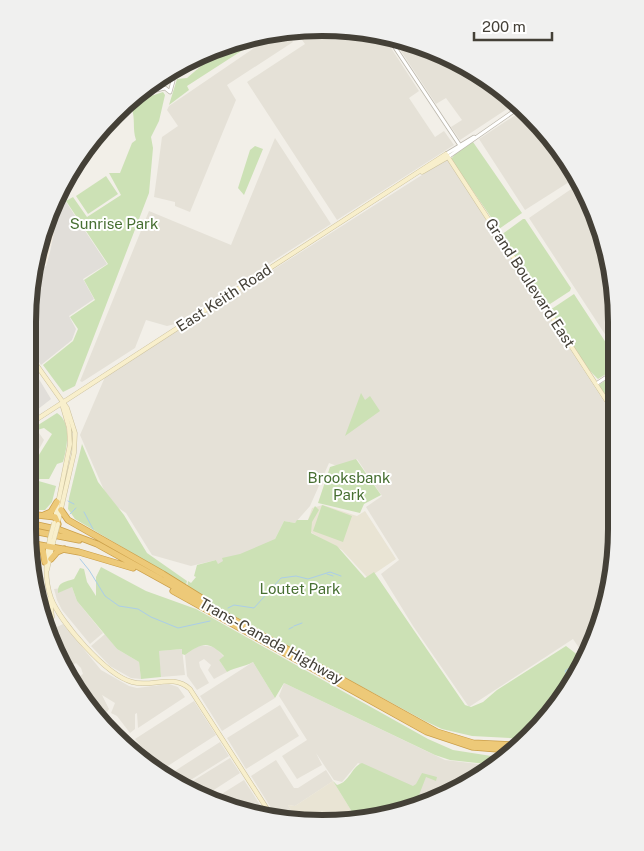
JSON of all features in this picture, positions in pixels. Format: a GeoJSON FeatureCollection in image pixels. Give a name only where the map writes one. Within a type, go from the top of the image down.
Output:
{"type":"FeatureCollection","features":[{"type":"Feature","properties":{"kind":"highway"},"geometry":{"type":"LineString","coordinates":[[36,514],[44,515],[53,511],[57,502]]}},
{"type":"Feature","properties":{"kind":"highway"},"geometry":{"type":"LineString","coordinates":[[61,510],[68,520],[163,574],[236,622]]}},
{"type":"Feature","properties":{"kind":"highway"},"geometry":{"type":"LineString","coordinates":[[44,515],[55,522]]}},
{"type":"Feature","properties":{"kind":"highway","name":"Trans-Canada Highway"},"geometry":{"type":"LineString","coordinates":[[36,525],[60,530],[88,540],[437,732],[480,745],[509,745]]}},
{"type":"Feature","properties":{"kind":"highway","name":"Trans-Canada Highway"},"geometry":{"type":"LineString","coordinates":[[36,531],[78,539],[427,732],[472,747],[505,749]]}},
{"type":"Feature","properties":{"kind":"highway"},"geometry":{"type":"LineString","coordinates":[[37,544],[66,549],[132,568]]}},
{"type":"Feature","properties":{"kind":"highway"},"geometry":{"type":"LineString","coordinates":[[37,546],[42,549],[48,560],[57,552],[66,549]]}},
{"type":"Feature","properties":{"kind":"main road","name":"East Keith Road"},"geometry":{"type":"LineString","coordinates":[[36,420],[447,155]]}},
{"type":"Feature","properties":{"kind":"main road","name":"Grand Boulevard East"},"geometry":{"type":"LineString","coordinates":[[447,155],[608,403]]}},
{"type":"Feature","properties":{"kind":"main road"},"geometry":{"type":"LineString","coordinates":[[36,365],[71,416],[75,443],[61,510],[55,522]]}},
{"type":"Feature","properties":{"kind":"main road"},"geometry":{"type":"LineString","coordinates":[[52,617],[48,560],[57,502],[70,444],[69,428],[62,404]]}},
{"type":"Feature","properties":{"kind":"main road"},"geometry":{"type":"LineString","coordinates":[[50,596],[61,615],[108,670],[130,682],[172,680],[190,689],[267,809]]}},
{"type":"Feature","properties":{"kind":"street"},"geometry":{"type":"LineString","coordinates":[[394,45],[459,144]]}},
{"type":"Feature","properties":{"kind":"street"},"geometry":{"type":"LineString","coordinates":[[155,90],[165,88],[170,92],[172,79]]}},
{"type":"Feature","properties":{"kind":"street","name":"East Keith Road"},"geometry":{"type":"LineString","coordinates":[[447,155],[455,152],[514,111]]}},
{"type":"Feature","properties":{"kind":"street","name":"East Keith Road"},"geometry":{"type":"LineString","coordinates":[[447,155],[459,144],[474,138]]}},
{"type":"Feature","properties":{"kind":"street"},"geometry":{"type":"LineString","coordinates":[[459,144],[466,144]]}},
{"type":"Feature","properties":{"kind":"street"},"geometry":{"type":"LineString","coordinates":[[455,152],[459,144]]}},
{"type":"Feature","properties":{"kind":"street"},"geometry":{"type":"LineString","coordinates":[[596,384],[608,376]]}},
{"type":"Feature","properties":{"kind":"shaded area"},"geometry":{"type":"Polygon","coordinates":[[[300,37],[341,37],[389,44],[419,91],[409,98],[435,137],[444,131],[454,145],[337,220],[247,82],[305,44],[300,37]]]}},
{"type":"Feature","properties":{"kind":"shaded area"},"geometry":{"type":"Polygon","coordinates":[[[291,38],[293,42],[227,85],[236,100],[190,212],[175,206],[175,202],[154,197],[162,137],[178,126],[167,110],[169,106],[261,43],[291,38]]]}},
{"type":"Feature","properties":{"kind":"shaded area"},"geometry":{"type":"Polygon","coordinates":[[[398,47],[431,58],[465,75],[481,84],[510,107],[460,140],[451,127],[462,120],[446,98],[436,104],[398,47]]]}},
{"type":"Feature","properties":{"kind":"shaded area"},"geometry":{"type":"Polygon","coordinates":[[[517,114],[549,148],[570,181],[525,210],[479,139],[517,114]]]}},
{"type":"Feature","properties":{"kind":"shaded area"},"geometry":{"type":"Polygon","coordinates":[[[275,138],[331,224],[175,324],[167,326],[146,320],[135,348],[82,382],[80,381],[149,211],[231,245],[275,138]]]}},
{"type":"Feature","properties":{"kind":"shaded area"},"geometry":{"type":"Polygon","coordinates":[[[447,159],[608,408],[608,529],[605,566],[593,621],[580,650],[573,639],[469,707],[413,626],[381,574],[399,560],[366,507],[382,496],[357,459],[337,466],[329,463],[310,506],[295,523],[284,521],[274,541],[218,565],[216,560],[191,566],[152,555],[126,513],[117,507],[104,490],[80,435],[105,377],[447,159]]]}},
{"type":"Feature","properties":{"kind":"shaded area"},"geometry":{"type":"Polygon","coordinates":[[[573,187],[593,230],[598,248],[607,303],[608,339],[529,218],[573,187]]]}},
{"type":"Feature","properties":{"kind":"shaded area"},"geometry":{"type":"Polygon","coordinates":[[[66,202],[107,264],[83,279],[94,299],[69,316],[76,329],[72,340],[41,365],[36,358],[39,285],[42,269],[46,266],[50,252],[55,227],[53,225],[62,205],[66,202]]]}},
{"type":"Feature","properties":{"kind":"shaded area"},"geometry":{"type":"Polygon","coordinates":[[[52,229],[54,232],[46,263],[42,265],[52,229]]]}},
{"type":"Feature","properties":{"kind":"shaded area"},"geometry":{"type":"Polygon","coordinates":[[[36,374],[51,399],[36,411],[36,374]]]}},
{"type":"Feature","properties":{"kind":"shaded area"},"geometry":{"type":"Polygon","coordinates":[[[36,429],[44,440],[36,455],[36,429]]]}},
{"type":"Feature","properties":{"kind":"shaded area"},"geometry":{"type":"Polygon","coordinates":[[[323,505],[357,516],[365,511],[396,559],[368,578],[342,550],[305,529],[312,508],[323,505]]]}},
{"type":"Feature","properties":{"kind":"shaded area"},"geometry":{"type":"Polygon","coordinates":[[[39,567],[42,567],[47,606],[42,585],[39,567]]]}},
{"type":"Feature","properties":{"kind":"shaded area"},"geometry":{"type":"Polygon","coordinates":[[[72,587],[77,601],[103,633],[90,644],[62,610],[57,600],[54,589],[72,587]]]}},
{"type":"Feature","properties":{"kind":"shaded area"},"geometry":{"type":"Polygon","coordinates":[[[63,624],[101,670],[129,686],[137,688],[169,684],[178,687],[185,697],[138,728],[137,713],[135,714],[135,729],[130,733],[117,716],[111,713],[115,703],[102,695],[109,709],[107,712],[100,708],[84,688],[76,674],[78,677],[83,674],[81,668],[76,663],[72,666],[59,640],[57,627],[63,624]]]}},
{"type":"Feature","properties":{"kind":"shaded area"},"geometry":{"type":"Polygon","coordinates":[[[105,634],[117,649],[139,662],[141,679],[131,678],[110,666],[91,646],[105,634]]]}},
{"type":"Feature","properties":{"kind":"shaded area"},"geometry":{"type":"Polygon","coordinates":[[[199,645],[215,647],[224,657],[219,660],[227,672],[214,679],[208,670],[211,665],[204,659],[199,662],[209,683],[197,690],[187,676],[185,655],[199,645]]]}},
{"type":"Feature","properties":{"kind":"shaded area"},"geometry":{"type":"Polygon","coordinates":[[[182,649],[185,675],[161,677],[158,651],[182,649]]]}},
{"type":"Feature","properties":{"kind":"shaded area"},"geometry":{"type":"Polygon","coordinates":[[[253,662],[275,698],[222,731],[200,696],[253,662]]]}},
{"type":"Feature","properties":{"kind":"shaded area"},"geometry":{"type":"Polygon","coordinates":[[[284,683],[445,760],[484,765],[448,785],[413,800],[414,792],[358,763],[342,782],[334,780],[316,753],[322,765],[297,779],[282,756],[307,740],[279,696],[284,683]]]}},
{"type":"Feature","properties":{"kind":"shaded area"},"geometry":{"type":"Polygon","coordinates":[[[194,701],[216,735],[165,768],[150,757],[135,739],[194,701]]]}},
{"type":"Feature","properties":{"kind":"shaded area"},"geometry":{"type":"Polygon","coordinates":[[[280,705],[299,736],[246,769],[227,738],[280,705]]]}},
{"type":"Feature","properties":{"kind":"shaded area"},"geometry":{"type":"Polygon","coordinates":[[[220,742],[229,756],[189,781],[173,772],[220,742]]]}},
{"type":"Feature","properties":{"kind":"shaded area"},"geometry":{"type":"Polygon","coordinates":[[[230,758],[240,773],[211,792],[191,782],[230,758]]]}},
{"type":"Feature","properties":{"kind":"shaded area"},"geometry":{"type":"Polygon","coordinates":[[[276,760],[294,788],[298,788],[326,770],[333,781],[295,806],[288,805],[293,813],[272,810],[251,776],[276,760]]]}},
{"type":"Feature","properties":{"kind":"shaded area"},"geometry":{"type":"Polygon","coordinates":[[[244,780],[262,808],[230,800],[219,796],[244,780]]]}},
{"type":"Feature","properties":{"kind":"shaded area"},"geometry":{"type":"Polygon","coordinates":[[[333,781],[353,813],[322,815],[293,813],[288,805],[295,806],[333,781]]]}},
{"type":"Feature","properties":{"kind":"green space"},"geometry":{"type":"Polygon","coordinates":[[[249,46],[187,86],[189,90],[169,105],[177,79],[187,78],[207,61],[230,51],[249,46]]]}},
{"type":"Feature","properties":{"kind":"green space","name":"Sunrise Park"},"geometry":{"type":"Polygon","coordinates":[[[163,92],[165,95],[159,121],[151,137],[153,148],[149,193],[75,386],[63,392],[43,365],[73,341],[78,329],[70,317],[95,300],[84,280],[108,264],[66,201],[73,197],[87,217],[121,195],[109,173],[120,173],[132,143],[136,140],[132,109],[145,98],[163,92]]]}},
{"type":"Feature","properties":{"kind":"green space"},"geometry":{"type":"Polygon","coordinates":[[[473,142],[522,213],[499,229],[451,159],[457,152],[473,142]]]}},
{"type":"Feature","properties":{"kind":"green space"},"geometry":{"type":"Polygon","coordinates":[[[255,146],[263,149],[244,195],[238,188],[250,150],[255,146]]]}},
{"type":"Feature","properties":{"kind":"green space"},"geometry":{"type":"Polygon","coordinates":[[[106,176],[118,194],[88,214],[76,196],[106,176]]]}},
{"type":"Feature","properties":{"kind":"green space"},"geometry":{"type":"Polygon","coordinates":[[[525,219],[571,288],[570,291],[550,304],[547,304],[501,235],[525,219]]]}},
{"type":"Feature","properties":{"kind":"green space"},"geometry":{"type":"Polygon","coordinates":[[[574,294],[608,346],[608,373],[598,379],[589,370],[550,310],[574,294]]]}},
{"type":"Feature","properties":{"kind":"green space"},"geometry":{"type":"Polygon","coordinates":[[[608,378],[608,400],[599,385],[608,378]]]}},
{"type":"Feature","properties":{"kind":"green space"},"geometry":{"type":"Polygon","coordinates":[[[361,393],[365,400],[370,396],[380,411],[345,436],[361,393]]]}},
{"type":"Feature","properties":{"kind":"green space"},"geometry":{"type":"Polygon","coordinates":[[[57,413],[62,417],[67,429],[67,443],[63,462],[57,464],[49,479],[36,479],[36,460],[52,434],[44,428],[37,430],[36,426],[57,413]]]}},
{"type":"Feature","properties":{"kind":"green space"},"geometry":{"type":"Polygon","coordinates":[[[82,444],[98,482],[124,515],[147,553],[187,581],[186,585],[75,519],[68,509],[69,498],[82,444]]]}},
{"type":"Feature","properties":{"kind":"green space","name":"Brooksbank Park"},"geometry":{"type":"Polygon","coordinates":[[[356,459],[381,495],[364,504],[360,513],[318,503],[330,467],[356,459]]]}},
{"type":"Feature","properties":{"kind":"green space"},"geometry":{"type":"Polygon","coordinates":[[[36,480],[56,486],[52,502],[45,510],[36,510],[36,480]]]}},
{"type":"Feature","properties":{"kind":"green space"},"geometry":{"type":"Polygon","coordinates":[[[322,505],[352,516],[343,542],[313,531],[322,505]]]}},
{"type":"Feature","properties":{"kind":"green space","name":"Loutet Park"},"geometry":{"type":"Polygon","coordinates":[[[315,506],[319,510],[312,522],[311,533],[337,546],[365,578],[374,572],[465,705],[471,707],[483,702],[497,690],[566,646],[578,655],[560,688],[537,717],[516,738],[472,736],[442,729],[189,593],[187,588],[188,581],[191,583],[196,577],[194,576],[197,565],[216,560],[218,564],[223,561],[222,558],[240,554],[275,539],[284,521],[295,523],[297,520],[308,520],[315,506]]]}},
{"type":"Feature","properties":{"kind":"green space"},"geometry":{"type":"Polygon","coordinates":[[[101,567],[146,591],[196,609],[428,739],[453,750],[495,757],[485,764],[450,760],[435,755],[284,683],[275,698],[253,662],[227,672],[219,660],[224,656],[209,645],[196,648],[185,655],[182,654],[182,649],[159,651],[161,677],[141,679],[139,662],[117,649],[77,601],[72,587],[58,593],[60,585],[74,579],[80,568],[84,569],[87,582],[96,596],[96,577],[101,567]]]}},
{"type":"Feature","properties":{"kind":"green space"},"geometry":{"type":"Polygon","coordinates":[[[362,763],[413,786],[422,773],[437,777],[436,781],[426,777],[418,798],[378,809],[353,813],[333,781],[337,785],[345,781],[358,765],[362,763]]]}},
{"type":"Feature","properties":{"kind":"waterway"},"geometry":{"type":"LineString","coordinates":[[68,501],[74,504]]}},
{"type":"Feature","properties":{"kind":"waterway"},"geometry":{"type":"LineString","coordinates":[[70,514],[76,508]]}},
{"type":"Feature","properties":{"kind":"waterway"},"geometry":{"type":"LineString","coordinates":[[84,512],[93,529]]}},
{"type":"Feature","properties":{"kind":"waterway"},"geometry":{"type":"LineString","coordinates":[[80,559],[105,596],[119,606],[138,609],[151,617],[178,628],[210,621]]}},
{"type":"Feature","properties":{"kind":"waterway"},"geometry":{"type":"LineString","coordinates":[[228,608],[234,605],[254,608],[281,578],[296,576],[308,579],[330,572],[341,576]]}},
{"type":"Feature","properties":{"kind":"waterway"},"geometry":{"type":"LineString","coordinates":[[327,574],[333,576]]}},
{"type":"Feature","properties":{"kind":"waterway"},"geometry":{"type":"LineString","coordinates":[[294,626],[302,623]]}},
{"type":"Feature","properties":{"kind":"waterway"},"geometry":{"type":"LineString","coordinates":[[289,629],[293,627]]}},
{"type":"Feature","properties":{"kind":"waterway"},"geometry":{"type":"LineString","coordinates":[[567,675],[565,671],[572,666]]}}]}
